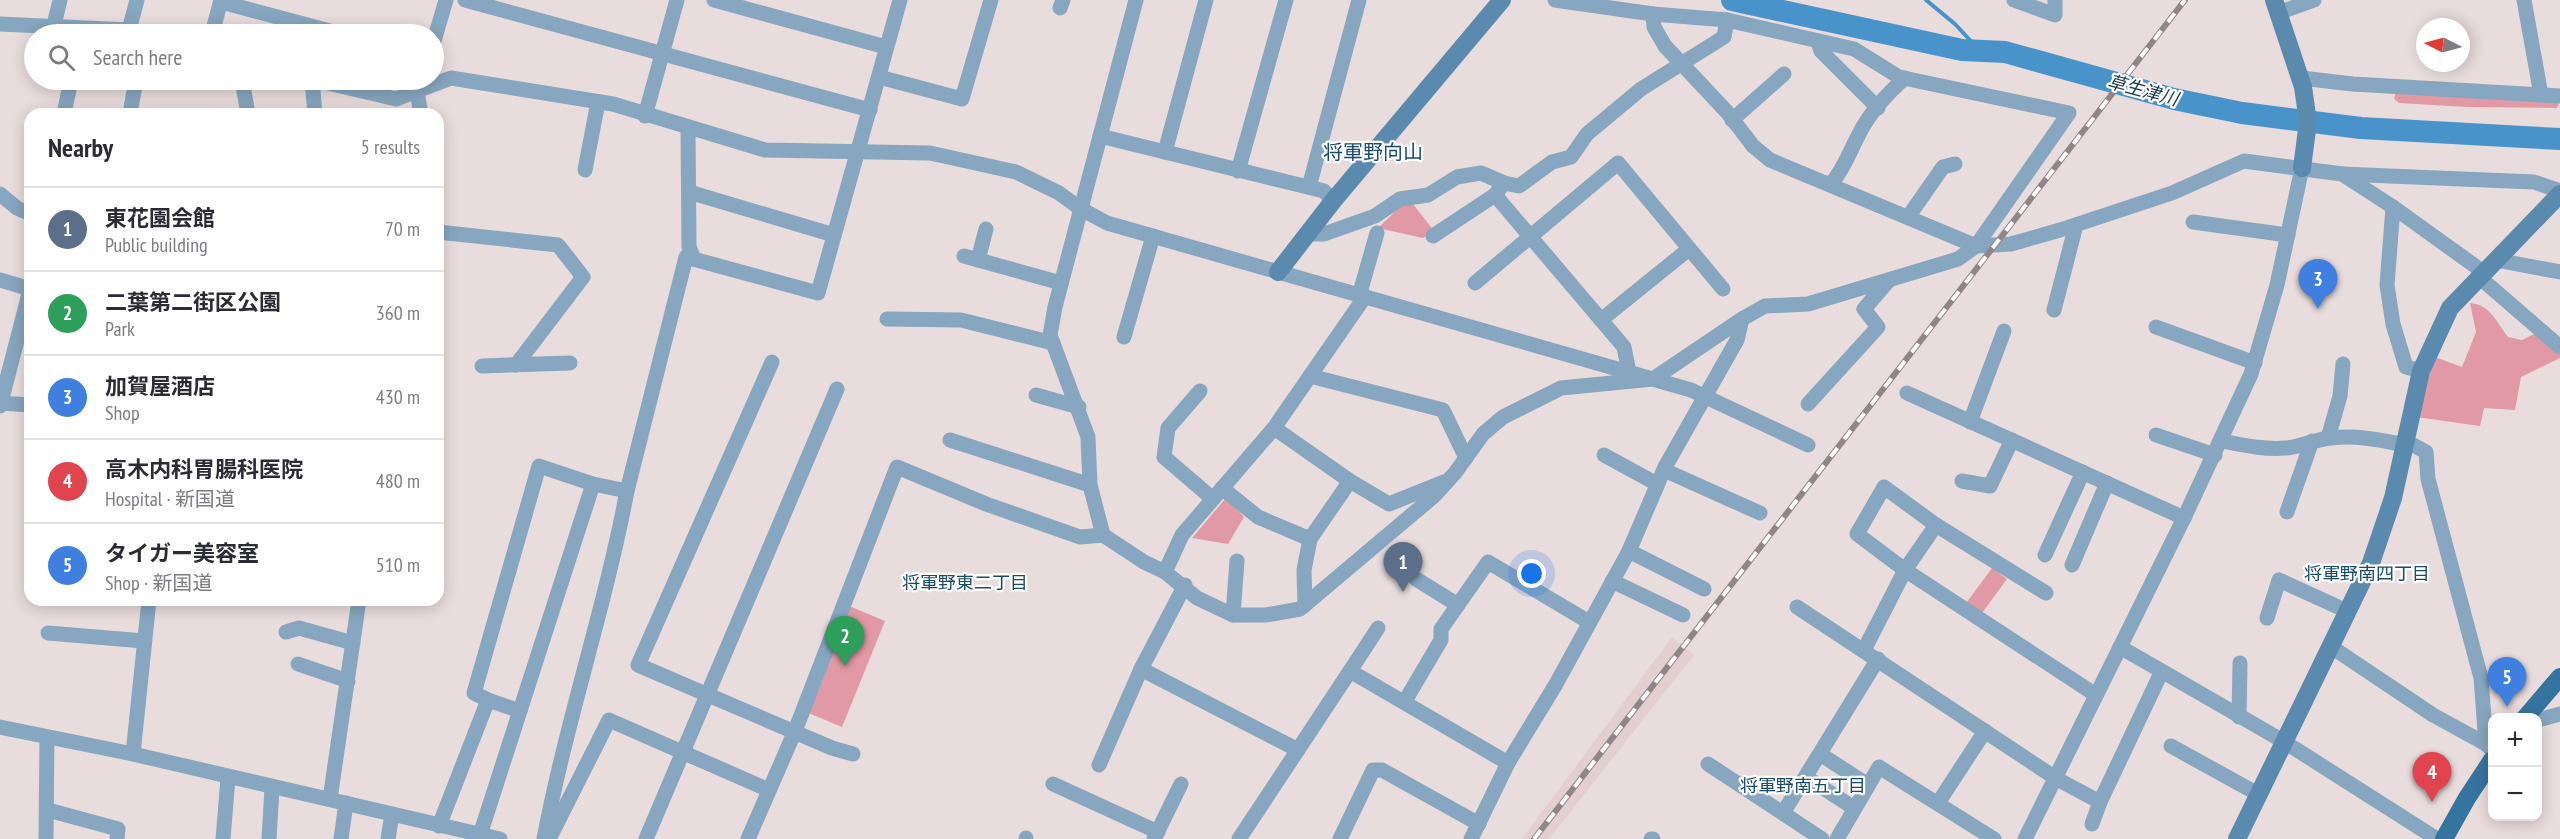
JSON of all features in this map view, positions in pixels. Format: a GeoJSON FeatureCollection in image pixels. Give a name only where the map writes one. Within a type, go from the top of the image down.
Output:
{"type":"FeatureCollection","features":[{"type":"Feature","properties":{"kind":"main road"},"geometry":{"type":"LineString","coordinates":[[2528,713],[2560,676]]}},
{"type":"Feature","properties":{"kind":"main road"},"geometry":{"type":"LineString","coordinates":[[2444,839],[2488,755]]}},
{"type":"Feature","properties":{"kind":"street"},"geometry":{"type":"LineString","coordinates":[[54,24],[60,0]]}},
{"type":"Feature","properties":{"kind":"street"},"geometry":{"type":"LineString","coordinates":[[131,24],[137,0]]}},
{"type":"Feature","properties":{"kind":"street"},"geometry":{"type":"LineString","coordinates":[[439,24],[446,0]]}},
{"type":"Feature","properties":{"kind":"street"},"geometry":{"type":"LineString","coordinates":[[465,0],[870,110]]}},
{"type":"Feature","properties":{"kind":"street"},"geometry":{"type":"LineString","coordinates":[[645,116],[677,0]]}},
{"type":"Feature","properties":{"kind":"street"},"geometry":{"type":"LineString","coordinates":[[714,0],[886,47]]}},
{"type":"Feature","properties":{"kind":"street"},"geometry":{"type":"LineString","coordinates":[[544,839],[565,743],[612,569],[627,491],[686,257],[818,292],[900,0]]}},
{"type":"Feature","properties":{"kind":"street"},"geometry":{"type":"LineString","coordinates":[[879,77],[962,99],[991,0]]}},
{"type":"Feature","properties":{"kind":"street"},"geometry":{"type":"LineString","coordinates":[[1103,535],[1090,485],[1088,437],[1079,407],[1050,335],[1061,283],[1136,0]]}},
{"type":"Feature","properties":{"kind":"street"},"geometry":{"type":"LineString","coordinates":[[1165,152],[1206,0]]}},
{"type":"Feature","properties":{"kind":"street"},"geometry":{"type":"LineString","coordinates":[[1238,171],[1286,0]]}},
{"type":"Feature","properties":{"kind":"street"},"geometry":{"type":"LineString","coordinates":[[1309,187],[1359,0]]}},
{"type":"Feature","properties":{"kind":"street"},"geometry":{"type":"LineString","coordinates":[[1278,272],[1333,201],[1502,0]]}},
{"type":"Feature","properties":{"kind":"street"},"geometry":{"type":"LineString","coordinates":[[748,839],[795,731],[897,467],[986,504],[1080,537],[1103,535],[1185,585],[1197,598],[1233,615],[1266,615],[1300,609],[1434,496],[1483,434],[1503,417],[1561,388],[1653,379],[1765,306],[1808,304],[1958,260],[1976,246],[2069,113],[1905,78],[1854,49],[1818,41],[1727,21],[1653,15],[1555,0]]}},
{"type":"Feature","properties":{"kind":"street"},"geometry":{"type":"LineString","coordinates":[[2014,0],[2055,15],[2055,0]]}},
{"type":"Feature","properties":{"kind":"street"},"geometry":{"type":"LineString","coordinates":[[2025,839],[2057,779],[2096,695],[2222,441],[2255,363],[2288,235],[2303,164],[2308,122],[2302,82],[2276,6],[2314,0]]}},
{"type":"Feature","properties":{"kind":"street"},"geometry":{"type":"LineString","coordinates":[[2524,0],[2541,95]]}},
{"type":"Feature","properties":{"kind":"street"},"geometry":{"type":"LineString","coordinates":[[215,24],[221,1],[305,24]]}},
{"type":"Feature","properties":{"kind":"street"},"geometry":{"type":"LineString","coordinates":[[1653,15],[1654,27],[1665,46],[1753,146],[1770,160],[1976,246],[2011,244],[2076,225],[2172,193],[2244,160],[2303,164],[2342,174],[2534,182],[2560,193],[2450,308],[2421,371],[2393,498],[2371,563],[2237,839]]}},
{"type":"Feature","properties":{"kind":"street"},"geometry":{"type":"LineString","coordinates":[[1433,236],[1500,189],[1519,186],[1552,162],[1570,157],[1587,134],[1641,89],[1724,37],[1727,21]]}},
{"type":"Feature","properties":{"kind":"street"},"geometry":{"type":"LineString","coordinates":[[0,24],[24,24]]}},
{"type":"Feature","properties":{"kind":"street"},"geometry":{"type":"LineString","coordinates":[[1818,41],[1821,51],[1878,108]]}},
{"type":"Feature","properties":{"kind":"street"},"geometry":{"type":"LineString","coordinates":[[1732,120],[1784,74]]}},
{"type":"Feature","properties":{"kind":"street"},"geometry":{"type":"LineString","coordinates":[[444,80],[451,78],[613,104],[645,116],[765,150],[930,153],[1016,172],[1059,193],[1081,209],[1107,223],[1706,395],[1808,445]]}},
{"type":"Feature","properties":{"kind":"street"},"geometry":{"type":"LineString","coordinates":[[1831,184],[1840,174],[1860,132],[1905,78]]}},
{"type":"Feature","properties":{"kind":"street"},"geometry":{"type":"LineString","coordinates":[[2302,82],[2560,96]]}},
{"type":"Feature","properties":{"kind":"street"},"geometry":{"type":"LineString","coordinates":[[65,108],[69,90]]}},
{"type":"Feature","properties":{"kind":"street"},"geometry":{"type":"LineString","coordinates":[[131,108],[134,90]]}},
{"type":"Feature","properties":{"kind":"street"},"geometry":{"type":"LineString","coordinates":[[244,90],[247,108]]}},
{"type":"Feature","properties":{"kind":"street"},"geometry":{"type":"LineString","coordinates":[[314,90],[315,108]]}},
{"type":"Feature","properties":{"kind":"street"},"geometry":{"type":"LineString","coordinates":[[357,90],[396,99],[412,90]]}},
{"type":"Feature","properties":{"kind":"street"},"geometry":{"type":"LineString","coordinates":[[419,90],[421,108]]}},
{"type":"Feature","properties":{"kind":"street"},"geometry":{"type":"LineString","coordinates":[[585,170],[598,102]]}},
{"type":"Feature","properties":{"kind":"street"},"geometry":{"type":"LineString","coordinates":[[688,128],[689,247],[694,259]]}},
{"type":"Feature","properties":{"kind":"street"},"geometry":{"type":"LineString","coordinates":[[1100,136],[1324,191],[1333,201]]}},
{"type":"Feature","properties":{"kind":"street"},"geometry":{"type":"LineString","coordinates":[[1475,284],[1618,163],[1723,289]]}},
{"type":"Feature","properties":{"kind":"street"},"geometry":{"type":"LineString","coordinates":[[1908,217],[1943,167],[1955,164]]}},
{"type":"Feature","properties":{"kind":"street"},"geometry":{"type":"LineString","coordinates":[[1308,234],[1324,234],[1375,216],[1400,199],[1428,195],[1457,177],[1481,173],[1500,189],[1530,237],[1624,347],[1629,372]]}},
{"type":"Feature","properties":{"kind":"street"},"geometry":{"type":"LineString","coordinates":[[2342,174],[2485,269],[2560,347]]}},
{"type":"Feature","properties":{"kind":"street"},"geometry":{"type":"LineString","coordinates":[[688,192],[834,235]]}},
{"type":"Feature","properties":{"kind":"street"},"geometry":{"type":"LineString","coordinates":[[0,194],[24,211]]}},
{"type":"Feature","properties":{"kind":"street"},"geometry":{"type":"LineString","coordinates":[[2393,207],[2387,285],[2393,324],[2406,367],[2421,371]]}},
{"type":"Feature","properties":{"kind":"street"},"geometry":{"type":"LineString","coordinates":[[2193,222],[2288,235]]}},
{"type":"Feature","properties":{"kind":"street"},"geometry":{"type":"LineString","coordinates":[[2054,310],[2076,225]]}},
{"type":"Feature","properties":{"kind":"street"},"geometry":{"type":"LineString","coordinates":[[986,230],[971,258],[1061,283]]}},
{"type":"Feature","properties":{"kind":"street"},"geometry":{"type":"LineString","coordinates":[[444,233],[558,245],[583,277],[516,365]]}},
{"type":"Feature","properties":{"kind":"street"},"geometry":{"type":"LineString","coordinates":[[1165,572],[1182,535],[1275,428],[1361,297],[1377,233]]}},
{"type":"Feature","properties":{"kind":"street"},"geometry":{"type":"LineString","coordinates":[[1124,337],[1153,236]]}},
{"type":"Feature","properties":{"kind":"street"},"geometry":{"type":"LineString","coordinates":[[1601,320],[1689,249]]}},
{"type":"Feature","properties":{"kind":"street"},"geometry":{"type":"LineString","coordinates":[[2485,269],[2560,272]]}},
{"type":"Feature","properties":{"kind":"street"},"geometry":{"type":"LineString","coordinates":[[0,280],[24,287]]}},
{"type":"Feature","properties":{"kind":"street"},"geometry":{"type":"LineString","coordinates":[[1808,404],[1878,327],[1864,309],[1889,280]]}},
{"type":"Feature","properties":{"kind":"street"},"geometry":{"type":"LineString","coordinates":[[24,306],[7,355],[1,404],[24,405]]}},
{"type":"Feature","properties":{"kind":"street"},"geometry":{"type":"LineString","coordinates":[[887,319],[961,320],[1053,343]]}},
{"type":"Feature","properties":{"kind":"street"},"geometry":{"type":"LineString","coordinates":[[1471,839],[1508,763],[1629,550],[1660,477],[1737,340],[1742,319]]}},
{"type":"Feature","properties":{"kind":"street"},"geometry":{"type":"LineString","coordinates":[[2156,327],[2255,363]]}},
{"type":"Feature","properties":{"kind":"street"},"geometry":{"type":"LineString","coordinates":[[1970,422],[2004,332]]}},
{"type":"Feature","properties":{"kind":"street"},"geometry":{"type":"LineString","coordinates":[[772,362],[638,665],[832,748],[853,753]]}},
{"type":"Feature","properties":{"kind":"street"},"geometry":{"type":"LineString","coordinates":[[482,366],[570,363]]}},
{"type":"Feature","properties":{"kind":"street"},"geometry":{"type":"LineString","coordinates":[[2328,438],[2340,396],[2343,364]]}},
{"type":"Feature","properties":{"kind":"street"},"geometry":{"type":"LineString","coordinates":[[1310,376],[1443,410],[1466,458]]}},
{"type":"Feature","properties":{"kind":"street"},"geometry":{"type":"LineString","coordinates":[[646,839],[837,389]]}},
{"type":"Feature","properties":{"kind":"street"},"geometry":{"type":"LineString","coordinates":[[1200,391],[1168,428],[1164,457],[1218,494],[1258,517],[1310,539]]}},
{"type":"Feature","properties":{"kind":"street"},"geometry":{"type":"LineString","coordinates":[[1907,393],[2184,518]]}},
{"type":"Feature","properties":{"kind":"street"},"geometry":{"type":"LineString","coordinates":[[1036,395],[1079,407]]}},
{"type":"Feature","properties":{"kind":"street"},"geometry":{"type":"LineString","coordinates":[[1275,428],[1350,482],[1389,504],[1446,481]]}},
{"type":"Feature","properties":{"kind":"street"},"geometry":{"type":"LineString","coordinates":[[2156,435],[2215,455]]}},
{"type":"Feature","properties":{"kind":"street"},"geometry":{"type":"LineString","coordinates":[[2222,441],[2258,448],[2288,448],[2328,438],[2369,438],[2405,443],[2426,452],[2427,479],[2481,678],[2488,735]]}},
{"type":"Feature","properties":{"kind":"street"},"geometry":{"type":"LineString","coordinates":[[950,440],[1090,485]]}},
{"type":"Feature","properties":{"kind":"street"},"geometry":{"type":"LineString","coordinates":[[1962,481],[1990,486],[2012,440]]}},
{"type":"Feature","properties":{"kind":"street"},"geometry":{"type":"LineString","coordinates":[[2287,512],[2312,441]]}},
{"type":"Feature","properties":{"kind":"street"},"geometry":{"type":"LineString","coordinates":[[1604,455],[1760,513]]}},
{"type":"Feature","properties":{"kind":"street"},"geometry":{"type":"LineString","coordinates":[[520,711],[474,693],[539,466],[593,484],[627,491]]}},
{"type":"Feature","properties":{"kind":"street"},"geometry":{"type":"LineString","coordinates":[[2045,555],[2083,472]]}},
{"type":"Feature","properties":{"kind":"street"},"geometry":{"type":"LineString","coordinates":[[1305,605],[1304,570],[1310,539],[1350,482]]}},
{"type":"Feature","properties":{"kind":"street"},"geometry":{"type":"LineString","coordinates":[[2072,565],[2108,483]]}},
{"type":"Feature","properties":{"kind":"street"},"geometry":{"type":"LineString","coordinates":[[480,835],[593,484]]}},
{"type":"Feature","properties":{"kind":"street"},"geometry":{"type":"LineString","coordinates":[[2046,593],[1936,525],[1884,487],[1857,534],[1905,570],[2096,695]]}},
{"type":"Feature","properties":{"kind":"street"},"geometry":{"type":"LineString","coordinates":[[1864,650],[1905,570],[1936,525]]}},
{"type":"Feature","properties":{"kind":"street"},"geometry":{"type":"LineString","coordinates":[[1629,550],[1704,590]]}},
{"type":"Feature","properties":{"kind":"street"},"geometry":{"type":"LineString","coordinates":[[1233,615],[1237,561]]}},
{"type":"Feature","properties":{"kind":"street"},"geometry":{"type":"LineString","coordinates":[[1405,701],[1441,640],[1441,629],[1488,562],[1589,622]]}},
{"type":"Feature","properties":{"kind":"street"},"geometry":{"type":"LineString","coordinates":[[1416,579],[1458,605]]}},
{"type":"Feature","properties":{"kind":"street"},"geometry":{"type":"LineString","coordinates":[[2267,618],[2279,580],[2347,611]]}},
{"type":"Feature","properties":{"kind":"street"},"geometry":{"type":"LineString","coordinates":[[1612,581],[1683,615]]}},
{"type":"Feature","properties":{"kind":"street"},"geometry":{"type":"LineString","coordinates":[[1099,765],[1142,669],[1185,585]]}},
{"type":"Feature","properties":{"kind":"street"},"geometry":{"type":"LineString","coordinates":[[133,754],[148,606]]}},
{"type":"Feature","properties":{"kind":"street"},"geometry":{"type":"LineString","coordinates":[[330,800],[358,606]]}},
{"type":"Feature","properties":{"kind":"street"},"geometry":{"type":"LineString","coordinates":[[1797,607],[2057,779],[2100,802]]}},
{"type":"Feature","properties":{"kind":"street"},"geometry":{"type":"LineString","coordinates":[[286,632],[298,628],[353,643]]}},
{"type":"Feature","properties":{"kind":"street"},"geometry":{"type":"LineString","coordinates":[[1239,839],[1378,628]]}},
{"type":"Feature","properties":{"kind":"street"},"geometry":{"type":"LineString","coordinates":[[48,633],[144,641]]}},
{"type":"Feature","properties":{"kind":"street"},"geometry":{"type":"LineString","coordinates":[[2330,646],[2488,750]]}},
{"type":"Feature","properties":{"kind":"street"},"geometry":{"type":"LineString","coordinates":[[2120,647],[2161,673],[2283,741],[2437,839]]}},
{"type":"Feature","properties":{"kind":"street"},"geometry":{"type":"LineString","coordinates":[[1783,813],[1878,659]]}},
{"type":"Feature","properties":{"kind":"street"},"geometry":{"type":"LineString","coordinates":[[2239,717],[2240,663]]}},
{"type":"Feature","properties":{"kind":"street"},"geometry":{"type":"LineString","coordinates":[[298,664],[348,681]]}},
{"type":"Feature","properties":{"kind":"street"},"geometry":{"type":"LineString","coordinates":[[1142,669],[1298,750]]}},
{"type":"Feature","properties":{"kind":"street"},"geometry":{"type":"LineString","coordinates":[[1350,671],[1508,763]]}},
{"type":"Feature","properties":{"kind":"street"},"geometry":{"type":"LineString","coordinates":[[2092,824],[2100,802],[2161,673]]}},
{"type":"Feature","properties":{"kind":"street"},"geometry":{"type":"LineString","coordinates":[[439,826],[488,700]]}},
{"type":"Feature","properties":{"kind":"street"},"geometry":{"type":"LineString","coordinates":[[2542,719],[2560,714]]}},
{"type":"Feature","properties":{"kind":"street"},"geometry":{"type":"LineString","coordinates":[[549,839],[609,720],[769,790]]}},
{"type":"Feature","properties":{"kind":"street"},"geometry":{"type":"LineString","coordinates":[[0,727],[133,754],[228,778],[500,839]]}},
{"type":"Feature","properties":{"kind":"street"},"geometry":{"type":"LineString","coordinates":[[1938,803],[1985,731]]}},
{"type":"Feature","properties":{"kind":"street"},"geometry":{"type":"LineString","coordinates":[[46,839],[47,737]]}},
{"type":"Feature","properties":{"kind":"street"},"geometry":{"type":"LineString","coordinates":[[2171,746],[2258,794]]}},
{"type":"Feature","properties":{"kind":"street"},"geometry":{"type":"LineString","coordinates":[[1820,754],[1868,785]]}},
{"type":"Feature","properties":{"kind":"street"},"geometry":{"type":"LineString","coordinates":[[1708,764],[1822,839]]}},
{"type":"Feature","properties":{"kind":"street"},"geometry":{"type":"LineString","coordinates":[[1837,839],[1879,767],[1994,839]]}},
{"type":"Feature","properties":{"kind":"street"},"geometry":{"type":"LineString","coordinates":[[1345,837],[1373,770],[1382,770],[1479,824]]}},
{"type":"Feature","properties":{"kind":"street"},"geometry":{"type":"LineString","coordinates":[[1806,777],[1854,808]]}},
{"type":"Feature","properties":{"kind":"street"},"geometry":{"type":"LineString","coordinates":[[223,839],[228,778]]}},
{"type":"Feature","properties":{"kind":"street"},"geometry":{"type":"LineString","coordinates":[[1053,784],[1156,836],[1181,784]]}},
{"type":"Feature","properties":{"kind":"street"},"geometry":{"type":"LineString","coordinates":[[269,839],[272,788]]}},
{"type":"Feature","properties":{"kind":"street"},"geometry":{"type":"LineString","coordinates":[[341,839],[346,803]]}},
{"type":"Feature","properties":{"kind":"street"},"geometry":{"type":"LineString","coordinates":[[48,810],[118,829],[117,839]]}},
{"type":"Feature","properties":{"kind":"street"},"geometry":{"type":"LineString","coordinates":[[388,839],[392,814]]}},
{"type":"Feature","properties":{"kind":"shaded area"},"geometry":{"type":"Polygon","coordinates":[[[2396,91],[2559,103],[2557,108],[2467,107],[2399,103],[2394,99],[2396,91]]]}},
{"type":"Feature","properties":{"kind":"shaded area"},"geometry":{"type":"Polygon","coordinates":[[[1403,204],[1413,204],[1434,231],[1423,238],[1378,228],[1403,204]]]}},
{"type":"Feature","properties":{"kind":"shaded area"},"geometry":{"type":"Polygon","coordinates":[[[2470,303],[2477,304],[2488,311],[2508,337],[2522,340],[2538,332],[2560,353],[2560,358],[2521,377],[2515,410],[2484,408],[2480,426],[2416,417],[2435,357],[2462,367],[2476,332],[2470,303]]]}},
{"type":"Feature","properties":{"kind":"shaded area"},"geometry":{"type":"Polygon","coordinates":[[[1226,498],[1244,517],[1228,544],[1192,538],[1226,498]]]}},
{"type":"Feature","properties":{"kind":"shaded area"},"geometry":{"type":"Polygon","coordinates":[[[1992,568],[2007,579],[1982,613],[1967,602],[1992,568]]]}},
{"type":"Feature","properties":{"kind":"shaded area"},"geometry":{"type":"Polygon","coordinates":[[[849,606],[885,621],[842,727],[806,712],[849,606]]]}},
{"type":"Feature","properties":{"kind":"shaded area"},"geometry":{"type":"Polygon","coordinates":[[[1672,637],[1694,655],[1549,839],[1522,839],[1672,637]]]}},
{"type":"Feature","properties":{"kind":"waterway","name":"草生津川"},"geometry":{"type":"LineString","coordinates":[[1732,0],[1962,50],[2005,52],[2174,99],[2242,113],[2361,128],[2560,139]]}},
{"type":"Feature","properties":{"kind":"waterway"},"geometry":{"type":"LineString","coordinates":[[1926,0],[1955,24],[1980,51]]}},
{"type":"Feature","properties":{"kind":"railway"},"geometry":{"type":"LineString","coordinates":[[1534,839],[2185,0]]}},
{"type":"Feature","properties":{"kind":"place","name":"加賀屋酒店"},"geometry":{"type":"Point","coordinates":[2318,309]}},
{"type":"Feature","properties":{"kind":"place","name":"東花園会館"},"geometry":{"type":"Point","coordinates":[1403,592]}},
{"type":"Feature","properties":{"kind":"place","name":"二葉第二街区公園"},"geometry":{"type":"Point","coordinates":[845,666]}},
{"type":"Feature","properties":{"kind":"place","name":"タイガー美容室"},"geometry":{"type":"Point","coordinates":[2507,707]}},
{"type":"Feature","properties":{"kind":"place","name":"高木内科胃腸科医院"},"geometry":{"type":"Point","coordinates":[2432,802]}},
{"type":"Feature","properties":{"kind":"district","name":"将軍野向山"},"geometry":{"type":"Point","coordinates":[1373,152]}},
{"type":"Feature","properties":{"kind":"district","name":"将軍野南四丁目"},"geometry":{"type":"Point","coordinates":[2367,573]}},
{"type":"Feature","properties":{"kind":"district","name":"将軍野東二丁目"},"geometry":{"type":"Point","coordinates":[965,582]}},
{"type":"Feature","properties":{"kind":"district","name":"将軍野南五丁目"},"geometry":{"type":"Point","coordinates":[1803,785]}}]}
